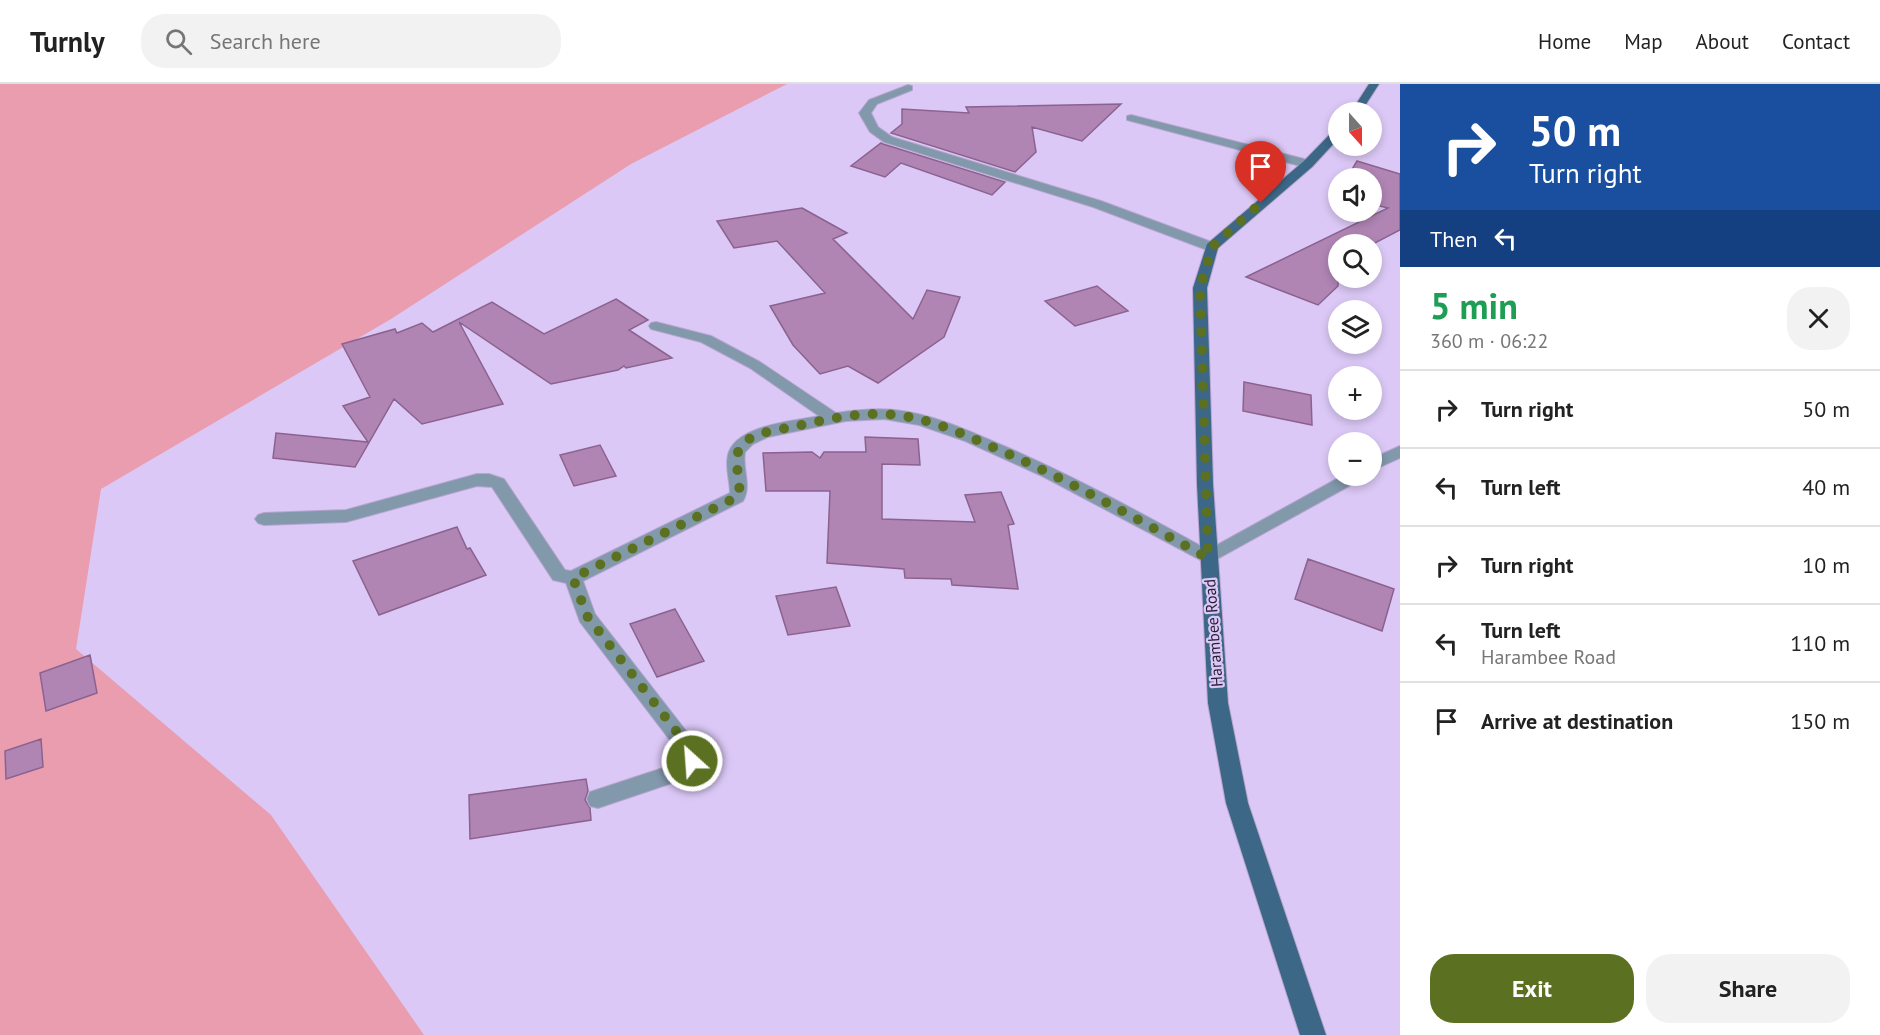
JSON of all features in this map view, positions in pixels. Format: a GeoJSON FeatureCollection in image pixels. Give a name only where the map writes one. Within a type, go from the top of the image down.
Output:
{"type":"FeatureCollection","features":[{"type":"Feature","properties":{"kind":"main road"},"geometry":{"type":"LineString","coordinates":[[1362,102],[1374,84]]}},
{"type":"Feature","properties":{"kind":"main road"},"geometry":{"type":"LineString","coordinates":[[1212,247],[1308,164],[1328,143]]}},
{"type":"Feature","properties":{"kind":"main road","name":"Harambee Road"},"geometry":{"type":"LineString","coordinates":[[1212,247],[1200,288],[1208,558],[1218,703],[1237,803],[1313,1035]]}},
{"type":"Feature","properties":{"kind":"street"},"geometry":{"type":"LineString","coordinates":[[908,88],[873,102],[865,113],[868,125],[879,136],[900,146],[1097,204],[1212,247]]}},
{"type":"Feature","properties":{"kind":"street"},"geometry":{"type":"LineString","coordinates":[[1131,118],[1308,164]]}},
{"type":"Feature","properties":{"kind":"street"},"geometry":{"type":"LineString","coordinates":[[656,326],[706,339],[755,364],[834,419]]}},
{"type":"Feature","properties":{"kind":"street"},"geometry":{"type":"LineString","coordinates":[[264,519],[346,516],[464,483],[489,480],[503,489],[559,575],[573,578],[737,497],[739,488],[737,452],[743,443],[755,436],[834,419],[894,415],[931,422],[1044,469],[1208,558],[1336,486]]}},
{"type":"Feature","properties":{"kind":"street"},"geometry":{"type":"LineString","coordinates":[[1382,460],[1400,451]]}},
{"type":"Feature","properties":{"kind":"street"},"geometry":{"type":"LineString","coordinates":[[573,578],[587,616],[693,754],[689,766],[682,771],[598,799]]}},
{"type":"Feature","properties":{"kind":"shaded area"},"geometry":{"type":"Polygon","coordinates":[[[0,84],[787,84],[631,164],[391,319],[101,489],[76,649],[271,815],[424,1035],[0,1035],[0,84]]]}},
{"type":"Feature","properties":{"kind":"building"},"geometry":{"type":"Polygon","coordinates":[[[1121,104],[1082,141],[1032,127],[1036,152],[1015,172],[891,133],[902,124],[902,109],[969,113],[966,107],[1121,104]]]}},
{"type":"Feature","properties":{"kind":"building"},"geometry":{"type":"Polygon","coordinates":[[[881,143],[1005,182],[992,195],[901,163],[885,177],[851,166],[881,143]]]}},
{"type":"Feature","properties":{"kind":"building"},"geometry":{"type":"Polygon","coordinates":[[[1357,161],[1380,168],[1353,168],[1357,161]]]}},
{"type":"Feature","properties":{"kind":"building"},"geometry":{"type":"Polygon","coordinates":[[[1382,169],[1400,174],[1400,230],[1382,239],[1382,234],[1334,234],[1359,222],[1382,222],[1382,211],[1388,208],[1382,207],[1382,169]]]}},
{"type":"Feature","properties":{"kind":"building"},"geometry":{"type":"Polygon","coordinates":[[[802,208],[847,233],[833,239],[913,319],[927,290],[960,297],[944,337],[878,383],[848,366],[820,374],[793,345],[770,306],[825,293],[777,241],[734,248],[717,221],[802,208]]]}},
{"type":"Feature","properties":{"kind":"building"},"geometry":{"type":"Polygon","coordinates":[[[1328,237],[1328,288],[1336,288],[1318,305],[1246,277],[1328,237]]]}},
{"type":"Feature","properties":{"kind":"building"},"geometry":{"type":"Polygon","coordinates":[[[1097,286],[1128,311],[1075,326],[1045,301],[1097,286]]]}},
{"type":"Feature","properties":{"kind":"building"},"geometry":{"type":"Polygon","coordinates":[[[616,299],[648,320],[629,330],[672,358],[626,368],[624,366],[618,370],[551,384],[459,322],[503,404],[422,424],[394,399],[355,467],[273,458],[276,433],[368,442],[343,406],[370,397],[342,344],[395,329],[397,333],[422,323],[433,332],[492,302],[544,334],[616,299]]]}},
{"type":"Feature","properties":{"kind":"building"},"geometry":{"type":"Polygon","coordinates":[[[1244,382],[1311,395],[1312,425],[1243,411],[1244,382]]]}},
{"type":"Feature","properties":{"kind":"building"},"geometry":{"type":"Polygon","coordinates":[[[865,437],[918,439],[920,465],[882,464],[882,519],[975,522],[965,495],[1001,492],[1014,524],[1008,525],[1018,589],[952,585],[951,579],[905,578],[904,569],[827,563],[830,491],[766,491],[763,453],[812,452],[820,458],[824,452],[866,452],[865,437]]]}},
{"type":"Feature","properties":{"kind":"building"},"geometry":{"type":"Polygon","coordinates":[[[600,445],[616,476],[574,486],[560,455],[600,445]]]}},
{"type":"Feature","properties":{"kind":"building"},"geometry":{"type":"Polygon","coordinates":[[[457,527],[467,549],[470,548],[486,575],[379,615],[353,561],[457,527]]]}},
{"type":"Feature","properties":{"kind":"building"},"geometry":{"type":"Polygon","coordinates":[[[1308,559],[1394,589],[1382,631],[1295,599],[1308,559]]]}},
{"type":"Feature","properties":{"kind":"building"},"geometry":{"type":"Polygon","coordinates":[[[836,587],[850,626],[788,635],[776,596],[836,587]]]}},
{"type":"Feature","properties":{"kind":"building"},"geometry":{"type":"Polygon","coordinates":[[[675,609],[704,661],[657,677],[630,624],[675,609]]]}},
{"type":"Feature","properties":{"kind":"building"},"geometry":{"type":"Polygon","coordinates":[[[90,655],[97,693],[46,711],[40,673],[90,655]]]}},
{"type":"Feature","properties":{"kind":"building"},"geometry":{"type":"Polygon","coordinates":[[[41,739],[43,767],[6,779],[5,751],[41,739]]]}},
{"type":"Feature","properties":{"kind":"building"},"geometry":{"type":"Polygon","coordinates":[[[586,779],[588,791],[585,800],[590,808],[591,820],[470,839],[469,795],[586,779]]]}},
{"type":"Feature","properties":{"kind":"route"},"geometry":{"type":"LineString","coordinates":[[692,761],[693,754],[680,736],[587,616],[573,578],[737,497],[739,493],[737,452],[743,443],[755,436],[821,420],[857,416],[894,415],[931,422],[1044,469],[1208,558],[1204,484],[1200,288],[1212,247],[1261,203]]}}]}
